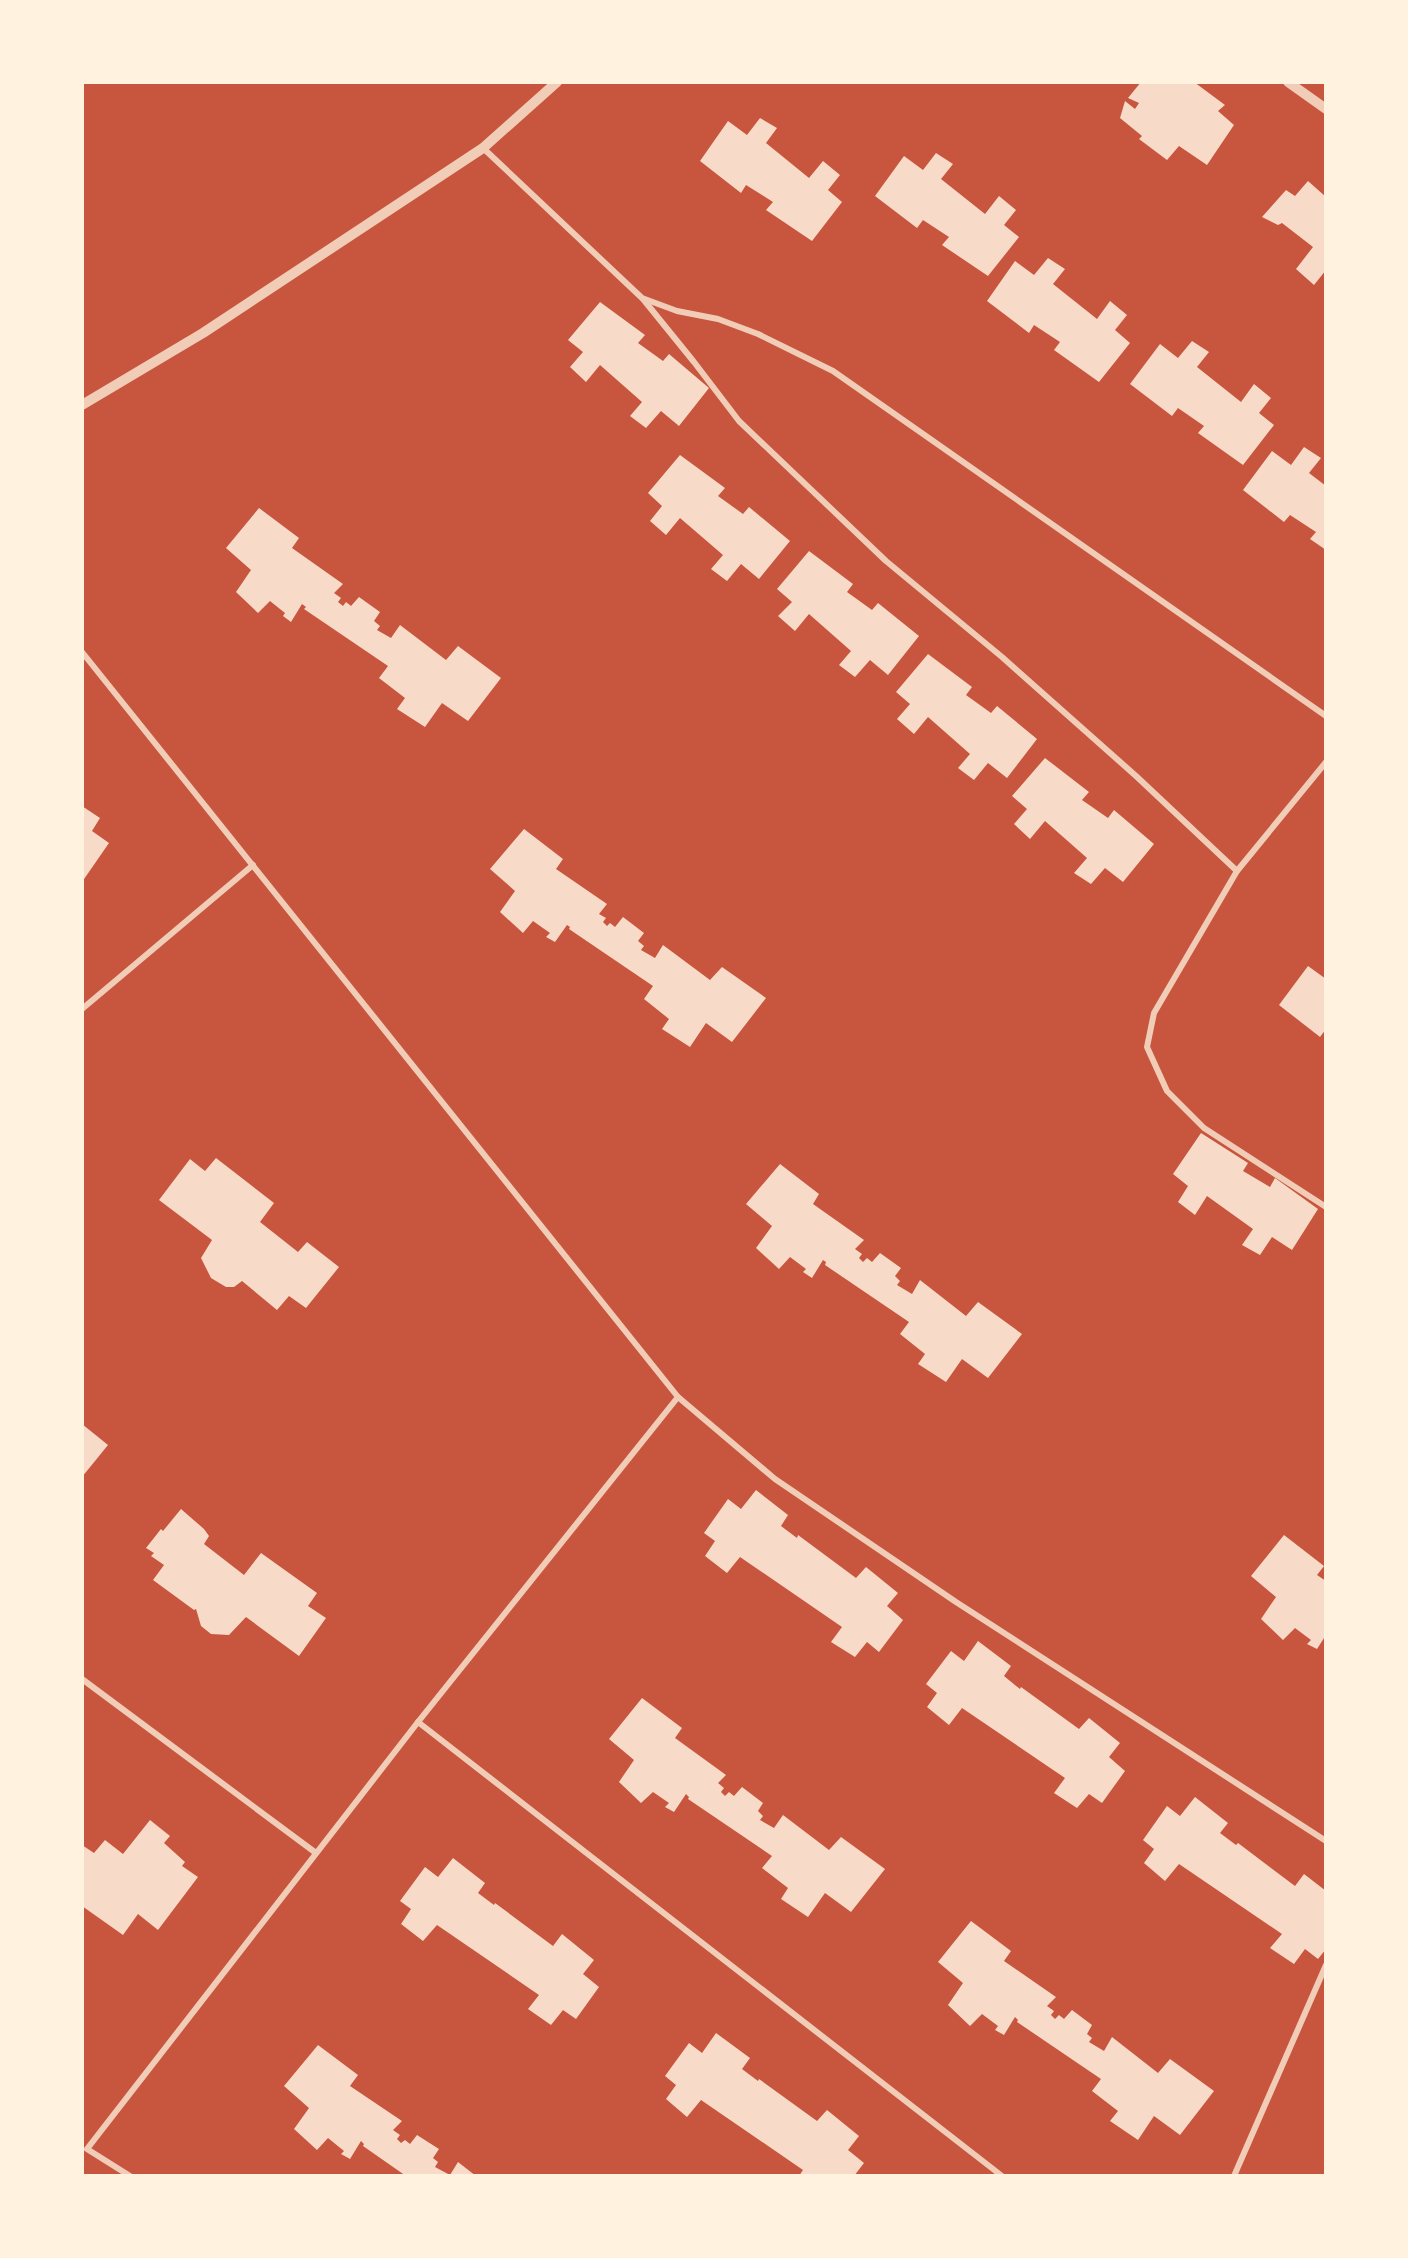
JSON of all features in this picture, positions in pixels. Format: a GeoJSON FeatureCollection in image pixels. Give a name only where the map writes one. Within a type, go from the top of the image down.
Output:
{"type":"FeatureCollection","features":[{"type":"Feature","properties":{"kind":"street"},"geometry":{"type":"LineString","coordinates":[[82,405],[203,333],[483,148],[557,82]]}},
{"type":"Feature","properties":{"kind":"street"},"geometry":{"type":"LineString","coordinates":[[1288,82],[1326,109]]}},
{"type":"Feature","properties":{"kind":"street"},"geometry":{"type":"LineString","coordinates":[[483,148],[642,298],[739,421],[886,561],[1011,665],[1136,776],[1237,871]]}},
{"type":"Feature","properties":{"kind":"street"},"geometry":{"type":"LineString","coordinates":[[642,298],[677,311],[718,319],[758,334],[833,371],[1326,716]]}},
{"type":"Feature","properties":{"kind":"street"},"geometry":{"type":"LineString","coordinates":[[82,652],[678,1397],[775,1479],[956,1602],[1326,1841]]}},
{"type":"Feature","properties":{"kind":"street"},"geometry":{"type":"LineString","coordinates":[[1326,762],[1237,871],[1154,1013],[1147,1047],[1167,1091],[1204,1128],[1326,1207]]}},
{"type":"Feature","properties":{"kind":"street"},"geometry":{"type":"LineString","coordinates":[[82,1009],[253,865]]}},
{"type":"Feature","properties":{"kind":"street"},"geometry":{"type":"LineString","coordinates":[[130,2175],[85,2151],[418,1722],[678,1397]]}},
{"type":"Feature","properties":{"kind":"street"},"geometry":{"type":"LineString","coordinates":[[82,1678],[316,1853]]}},
{"type":"Feature","properties":{"kind":"street"},"geometry":{"type":"LineString","coordinates":[[418,1722],[1002,2175]]}},
{"type":"Feature","properties":{"kind":"street"},"geometry":{"type":"LineString","coordinates":[[1234,2175],[1326,1965]]}},
{"type":"Feature","properties":{"kind":"building"},"geometry":{"type":"Polygon","coordinates":[[[1141,82],[1194,82],[1225,105],[1218,111],[1234,125],[1207,165],[1179,146],[1167,160],[1139,139],[1142,136],[1120,118],[1125,101],[1135,109],[1139,103],[1128,98],[1141,82]]]}},
{"type":"Feature","properties":{"kind":"building"},"geometry":{"type":"Polygon","coordinates":[[[760,118],[777,128],[766,143],[809,178],[823,161],[840,175],[828,190],[842,202],[812,241],[766,210],[773,202],[746,185],[741,193],[700,161],[728,121],[747,135],[760,118]]]}},
{"type":"Feature","properties":{"kind":"building"},"geometry":{"type":"Polygon","coordinates":[[[936,153],[953,164],[941,179],[985,214],[999,196],[1016,210],[1004,225],[1019,237],[988,276],[942,245],[949,237],[923,220],[917,228],[875,196],[904,156],[923,170],[936,153]]]}},
{"type":"Feature","properties":{"kind":"building"},"geometry":{"type":"Polygon","coordinates":[[[1308,181],[1326,197],[1326,270],[1314,285],[1296,269],[1313,247],[1282,223],[1278,225],[1262,217],[1286,190],[1295,196],[1308,181]]]}},
{"type":"Feature","properties":{"kind":"building"},"geometry":{"type":"Polygon","coordinates":[[[1048,258],[1065,269],[1053,284],[1097,319],[1110,301],[1127,315],[1115,330],[1130,343],[1099,382],[1054,350],[1060,342],[1034,325],[1029,333],[987,301],[1015,261],[1034,275],[1048,258]]]}},
{"type":"Feature","properties":{"kind":"building"},"geometry":{"type":"Polygon","coordinates":[[[600,302],[645,335],[638,343],[663,361],[669,354],[709,388],[679,426],[661,411],[646,428],[630,416],[642,402],[600,365],[586,382],[570,367],[583,352],[568,340],[600,302]]]}},
{"type":"Feature","properties":{"kind":"building"},"geometry":{"type":"Polygon","coordinates":[[[1192,341],[1209,352],[1197,367],[1241,402],[1254,384],[1271,398],[1259,413],[1274,425],[1243,465],[1198,433],[1204,426],[1178,408],[1172,416],[1130,384],[1160,344],[1178,358],[1192,341]]]}},
{"type":"Feature","properties":{"kind":"building"},"geometry":{"type":"Polygon","coordinates":[[[1304,447],[1321,458],[1309,473],[1326,486],[1326,550],[1310,539],[1316,532],[1290,515],[1284,522],[1243,490],[1272,451],[1291,465],[1304,447]]]}},
{"type":"Feature","properties":{"kind":"building"},"geometry":{"type":"Polygon","coordinates":[[[680,455],[725,488],[718,496],[743,514],[749,507],[790,541],[759,579],[741,564],[727,581],[711,569],[723,555],[680,518],[666,535],[650,521],[662,506],[648,493],[680,455]]]}},
{"type":"Feature","properties":{"kind":"building"},"geometry":{"type":"Polygon","coordinates":[[[259,508],[299,538],[292,548],[343,584],[334,593],[341,598],[338,602],[343,606],[346,602],[351,606],[359,597],[380,612],[374,621],[380,626],[377,630],[391,638],[400,625],[446,660],[458,646],[501,678],[468,721],[442,703],[425,727],[397,709],[405,698],[379,678],[388,666],[304,609],[306,607],[302,604],[291,622],[283,616],[285,613],[270,601],[258,613],[236,592],[251,570],[226,548],[259,508]]]}},
{"type":"Feature","properties":{"kind":"building"},"geometry":{"type":"Polygon","coordinates":[[[809,551],[853,584],[847,592],[872,610],[878,603],[919,636],[888,675],[870,660],[855,677],[839,665],[851,651],[809,614],[795,631],[778,616],[792,602],[777,589],[809,551]]]}},
{"type":"Feature","properties":{"kind":"building"},"geometry":{"type":"Polygon","coordinates":[[[928,654],[972,687],[966,695],[991,713],[997,706],[1037,739],[1007,778],[988,763],[974,780],[958,768],[970,754],[928,717],[914,734],[897,719],[910,704],[896,692],[928,654]]]}},
{"type":"Feature","properties":{"kind":"building"},"geometry":{"type":"Polygon","coordinates":[[[1045,758],[1089,792],[1082,800],[1108,818],[1114,810],[1154,844],[1123,882],[1105,868],[1091,884],[1074,873],[1087,858],[1045,821],[1030,839],[1014,824],[1027,809],[1012,796],[1045,758]]]}},
{"type":"Feature","properties":{"kind":"building"},"geometry":{"type":"Polygon","coordinates":[[[82,806],[100,818],[92,831],[109,843],[82,882],[82,806]]]}},
{"type":"Feature","properties":{"kind":"building"},"geometry":{"type":"Polygon","coordinates":[[[524,829],[563,859],[556,869],[607,904],[599,914],[606,918],[603,922],[607,926],[610,923],[615,927],[623,917],[644,933],[638,941],[644,946],[641,950],[655,958],[663,945],[710,980],[722,967],[766,998],[732,1042],[706,1023],[690,1047],[662,1029],[669,1019],[644,999],[653,986],[569,929],[570,927],[567,925],[555,942],[546,937],[550,933],[533,921],[523,933],[500,912],[515,891],[490,869],[524,829]]]}},
{"type":"Feature","properties":{"kind":"building"},"geometry":{"type":"Polygon","coordinates":[[[1308,966],[1326,979],[1326,1029],[1320,1037],[1279,1005],[1308,966]]]}},
{"type":"Feature","properties":{"kind":"building"},"geometry":{"type":"Polygon","coordinates":[[[1201,1133],[1248,1163],[1243,1171],[1270,1187],[1275,1178],[1318,1209],[1292,1250],[1272,1237],[1260,1255],[1242,1245],[1253,1229],[1207,1196],[1195,1215],[1178,1202],[1188,1186],[1173,1174],[1201,1133]]]}},
{"type":"Feature","properties":{"kind":"building"},"geometry":{"type":"Polygon","coordinates":[[[216,1158],[274,1203],[260,1222],[298,1252],[307,1242],[339,1267],[306,1308],[289,1296],[277,1310],[242,1281],[234,1287],[226,1287],[211,1278],[201,1258],[212,1240],[159,1200],[190,1159],[205,1171],[216,1158]]]}},
{"type":"Feature","properties":{"kind":"building"},"geometry":{"type":"Polygon","coordinates":[[[780,1164],[819,1194],[813,1204],[864,1240],[855,1249],[862,1254],[859,1258],[863,1262],[867,1258],[872,1262],[880,1253],[901,1268],[895,1276],[900,1281],[897,1285],[912,1294],[920,1280],[966,1316],[978,1302],[1022,1334],[988,1378],[962,1359],[946,1382],[918,1364],[925,1354],[900,1334],[909,1322],[825,1265],[826,1262],[823,1260],[812,1278],[803,1272],[806,1269],[790,1257],[779,1269],[756,1248],[772,1226],[746,1204],[780,1164]]]}},
{"type":"Feature","properties":{"kind":"building"},"geometry":{"type":"Polygon","coordinates":[[[82,1424],[108,1445],[82,1477],[82,1424]]]}},
{"type":"Feature","properties":{"kind":"building"},"geometry":{"type":"Polygon","coordinates":[[[756,1490],[788,1515],[781,1526],[797,1538],[798,1535],[856,1578],[866,1567],[898,1593],[887,1606],[903,1620],[879,1652],[867,1642],[855,1657],[831,1642],[842,1627],[740,1557],[727,1573],[705,1556],[715,1541],[704,1533],[728,1499],[741,1509],[756,1490]]]}},
{"type":"Feature","properties":{"kind":"building"},"geometry":{"type":"Polygon","coordinates":[[[181,1509],[209,1536],[204,1544],[244,1575],[261,1553],[317,1593],[308,1606],[326,1618],[299,1656],[246,1617],[229,1635],[211,1634],[201,1626],[196,1609],[194,1610],[153,1580],[164,1565],[151,1556],[154,1553],[146,1548],[181,1509]]]}},
{"type":"Feature","properties":{"kind":"building"},"geometry":{"type":"Polygon","coordinates":[[[1284,1535],[1324,1566],[1317,1575],[1326,1581],[1326,1635],[1317,1649],[1307,1644],[1311,1640],[1295,1628],[1283,1640],[1261,1619],[1276,1597],[1251,1576],[1284,1535]]]}},
{"type":"Feature","properties":{"kind":"building"},"geometry":{"type":"Polygon","coordinates":[[[978,1641],[1011,1666],[1004,1676],[1020,1689],[1021,1687],[1079,1729],[1089,1718],[1120,1743],[1109,1757],[1125,1771],[1102,1803],[1089,1794],[1077,1808],[1054,1793],[1065,1778],[962,1708],[949,1725],[927,1707],[937,1693],[926,1684],[951,1651],[964,1661],[978,1641]]]}},
{"type":"Feature","properties":{"kind":"building"},"geometry":{"type":"Polygon","coordinates":[[[642,1698],[682,1728],[675,1738],[726,1775],[718,1783],[724,1788],[721,1792],[725,1796],[729,1792],[734,1796],[742,1787],[763,1803],[758,1811],[763,1816],[760,1820],[774,1828],[783,1815],[829,1850],[841,1837],[885,1869],[851,1912],[825,1893],[808,1917],[781,1899],[788,1888],[762,1868],[772,1856],[688,1799],[686,1794],[674,1812],[665,1807],[669,1803],[653,1792],[641,1803],[619,1782],[634,1760],[609,1739],[642,1698]]]}},
{"type":"Feature","properties":{"kind":"building"},"geometry":{"type":"Polygon","coordinates":[[[1195,1797],[1228,1823],[1220,1833],[1236,1845],[1238,1843],[1295,1886],[1304,1874],[1326,1891],[1326,1949],[1318,1959],[1305,1949],[1294,1964],[1270,1948],[1282,1934],[1179,1864],[1165,1881],[1144,1863],[1154,1849],[1143,1840],[1167,1806],[1180,1816],[1195,1797]]]}},
{"type":"Feature","properties":{"kind":"building"},"geometry":{"type":"Polygon","coordinates":[[[150,1820],[170,1836],[164,1843],[185,1862],[182,1866],[198,1877],[158,1930],[138,1914],[123,1935],[82,1906],[82,1845],[94,1853],[105,1840],[123,1854],[150,1820]]]}},
{"type":"Feature","properties":{"kind":"building"},"geometry":{"type":"Polygon","coordinates":[[[453,1858],[485,1883],[478,1893],[494,1905],[495,1903],[553,1946],[562,1934],[594,1960],[583,1974],[599,1987],[576,2019],[563,2010],[551,2025],[528,2009],[539,1995],[437,1925],[423,1941],[401,1924],[411,1909],[400,1901],[425,1867],[438,1877],[453,1858]]]}},
{"type":"Feature","properties":{"kind":"building"},"geometry":{"type":"Polygon","coordinates":[[[971,1921],[1011,1951],[1004,1961],[1056,1997],[1047,2006],[1054,2011],[1051,2015],[1055,2019],[1059,2015],[1064,2019],[1072,2010],[1092,2025],[1087,2034],[1092,2038],[1089,2042],[1104,2051],[1112,2037],[1158,2073],[1170,2059],[1214,2091],[1180,2135],[1154,2116],[1138,2140],[1110,2121],[1118,2111],[1092,2091],[1101,2079],[1017,2022],[1015,2017],[1004,2035],[995,2030],[998,2026],[982,2014],[970,2026],[948,2005],[963,1983],[938,1962],[971,1921]]]}},
{"type":"Feature","properties":{"kind":"building"},"geometry":{"type":"Polygon","coordinates":[[[716,2033],[750,2058],[742,2069],[758,2081],[759,2079],[817,2121],[827,2110],[859,2136],[848,2150],[864,2163],[854,2176],[799,2176],[803,2170],[701,2100],[687,2117],[666,2099],[676,2085],[665,2076],[689,2043],[702,2053],[716,2033]]]}},
{"type":"Feature","properties":{"kind":"building"},"geometry":{"type":"Polygon","coordinates":[[[318,2045],[358,2075],[350,2086],[402,2121],[393,2130],[400,2135],[397,2139],[401,2143],[405,2140],[410,2144],[417,2135],[439,2149],[433,2158],[438,2162],[435,2167],[450,2175],[458,2162],[476,2176],[406,2176],[363,2146],[361,2141],[350,2159],[341,2154],[344,2151],[328,2138],[317,2150],[294,2129],[309,2108],[284,2086],[318,2045]]]}}]}
